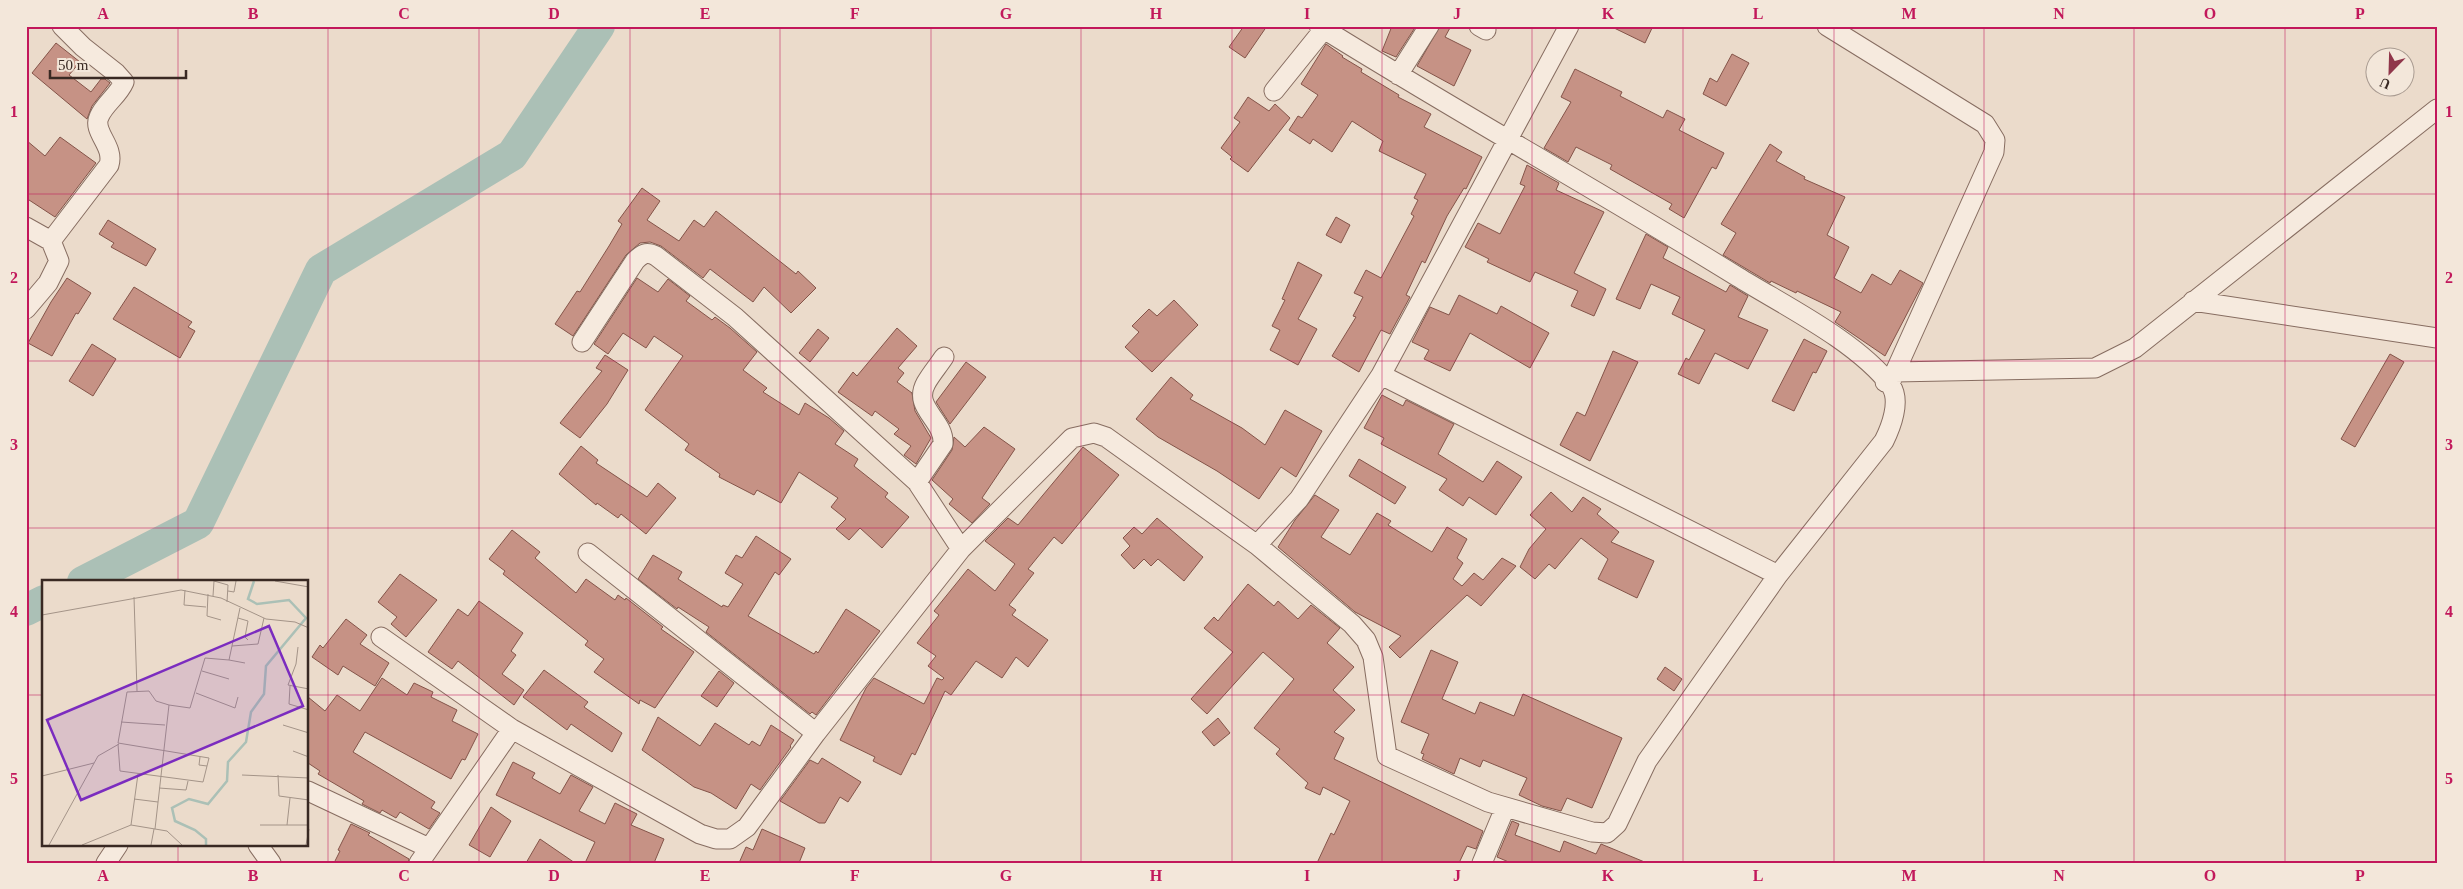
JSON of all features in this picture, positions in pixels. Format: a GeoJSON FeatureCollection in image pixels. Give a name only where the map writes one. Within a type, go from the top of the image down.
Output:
{"type":"FeatureCollection","features":[{"type":"Feature","properties":{"kind":"street"},"geometry":{"type":"LineString","coordinates":[[50,241],[109,165],[110,151],[99,128],[99,117],[120,91],[124,82],[116,72],[97,60],[62,26]]}},
{"type":"Feature","properties":{"kind":"street"},"geometry":{"type":"LineString","coordinates":[[1398,75],[1429,26]]}},
{"type":"Feature","properties":{"kind":"street"},"geometry":{"type":"LineString","coordinates":[[1257,545],[1299,499],[1381,375],[1569,26]]}},
{"type":"Feature","properties":{"kind":"street"},"geometry":{"type":"LineString","coordinates":[[1826,26],[1984,124],[1995,140],[1994,152],[1890,380]]}},
{"type":"Feature","properties":{"kind":"street"},"geometry":{"type":"LineString","coordinates":[[381,637],[512,729],[700,834],[730,840],[747,827],[816,733],[961,548],[1060,447],[1072,438],[1094,433],[1120,446],[1257,545],[1352,624],[1366,640],[1373,657],[1388,756],[1505,808],[1592,832],[1606,833],[1614,828],[1646,761],[1778,575],[1884,441],[1892,425],[1894,411],[1894,394],[1890,380],[1855,350],[1669,234],[1321,28],[1274,91]]}},
{"type":"Feature","properties":{"kind":"street"},"geometry":{"type":"LineString","coordinates":[[1890,380],[2095,368],[2135,348],[2437,109]]}},
{"type":"Feature","properties":{"kind":"street"},"geometry":{"type":"LineString","coordinates":[[26,227],[50,241],[59,261],[48,283],[26,309]]}},
{"type":"Feature","properties":{"kind":"street"},"geometry":{"type":"LineString","coordinates":[[582,342],[635,261],[642,254],[649,252],[678,271],[735,316],[917,482],[961,548]]}},
{"type":"Feature","properties":{"kind":"street"},"geometry":{"type":"LineString","coordinates":[[2193,301],[2437,338]]}},
{"type":"Feature","properties":{"kind":"street"},"geometry":{"type":"LineString","coordinates":[[917,482],[944,444],[939,426],[923,405],[922,393],[925,384],[944,357]]}},
{"type":"Feature","properties":{"kind":"street"},"geometry":{"type":"LineString","coordinates":[[1381,375],[1778,575]]}},
{"type":"Feature","properties":{"kind":"street"},"geometry":{"type":"LineString","coordinates":[[588,554],[816,733]]}},
{"type":"Feature","properties":{"kind":"street"},"geometry":{"type":"LineString","coordinates":[[309,792],[424,855],[512,729]]}},
{"type":"Feature","properties":{"kind":"street"},"geometry":{"type":"LineString","coordinates":[[1482,863],[1505,808]]}},
{"type":"Feature","properties":{"kind":"street"},"geometry":{"type":"LineString","coordinates":[[106,863],[117,846]]}},
{"type":"Feature","properties":{"kind":"street"},"geometry":{"type":"LineString","coordinates":[[259,846],[271,863]]}},
{"type":"Feature","properties":{"kind":"building"},"geometry":{"type":"Polygon","coordinates":[[[1244,26],[1267,26],[1245,58],[1229,47],[1244,26]]]}},
{"type":"Feature","properties":{"kind":"building"},"geometry":{"type":"Polygon","coordinates":[[[1392,26],[1416,26],[1396,57],[1382,51],[1392,26]]]}},
{"type":"Feature","properties":{"kind":"building"},"geometry":{"type":"Polygon","coordinates":[[[1440,26],[1451,26],[1445,37],[1471,50],[1454,86],[1417,66],[1440,26]]]}},
{"type":"Feature","properties":{"kind":"building"},"geometry":{"type":"Polygon","coordinates":[[[1610,26],[1653,26],[1645,43],[1610,26]]]}},
{"type":"Feature","properties":{"kind":"building"},"geometry":{"type":"Polygon","coordinates":[[[56,43],[80,62],[69,75],[91,92],[101,79],[105,79],[110,83],[92,106],[87,119],[32,73],[56,43]]]}},
{"type":"Feature","properties":{"kind":"building"},"geometry":{"type":"Polygon","coordinates":[[[1326,44],[1342,57],[1362,69],[1361,72],[1399,95],[1398,97],[1431,114],[1424,127],[1482,157],[1466,189],[1464,188],[1447,216],[1425,263],[1422,261],[1406,295],[1410,297],[1390,334],[1381,330],[1359,372],[1332,356],[1356,317],[1353,316],[1363,297],[1354,293],[1366,270],[1381,278],[1414,216],[1411,214],[1418,200],[1414,198],[1426,174],[1379,151],[1383,141],[1352,121],[1332,152],[1313,139],[1310,144],[1289,130],[1298,116],[1302,118],[1318,95],[1301,84],[1326,44]]]}},
{"type":"Feature","properties":{"kind":"building"},"geometry":{"type":"Polygon","coordinates":[[[1732,54],[1749,63],[1726,106],[1703,94],[1710,78],[1717,82],[1732,54]]]}},
{"type":"Feature","properties":{"kind":"building"},"geometry":{"type":"Polygon","coordinates":[[[1575,69],[1622,92],[1620,96],[1663,118],[1667,110],[1685,119],[1679,130],[1724,153],[1716,169],[1712,167],[1684,218],[1669,209],[1672,204],[1610,169],[1612,165],[1576,147],[1568,162],[1544,148],[1571,102],[1561,97],[1575,69]]]}},
{"type":"Feature","properties":{"kind":"building"},"geometry":{"type":"Polygon","coordinates":[[[1248,97],[1269,111],[1275,104],[1290,118],[1248,172],[1230,159],[1232,157],[1221,148],[1240,122],[1234,118],[1248,97]]]}},
{"type":"Feature","properties":{"kind":"building"},"geometry":{"type":"Polygon","coordinates":[[[60,137],[96,163],[55,217],[26,198],[26,140],[45,156],[60,137]]]}},
{"type":"Feature","properties":{"kind":"building"},"geometry":{"type":"Polygon","coordinates":[[[1770,144],[1782,152],[1776,161],[1805,177],[1804,179],[1845,197],[1827,235],[1849,247],[1834,278],[1861,293],[1872,274],[1891,285],[1900,270],[1923,283],[1885,356],[1835,322],[1841,312],[1797,291],[1796,293],[1771,281],[1770,283],[1723,255],[1736,233],[1721,224],[1770,144]]]}},
{"type":"Feature","properties":{"kind":"building"},"geometry":{"type":"Polygon","coordinates":[[[1527,165],[1559,183],[1556,190],[1604,212],[1574,273],[1606,289],[1594,316],[1571,306],[1578,291],[1535,272],[1530,282],[1487,262],[1489,259],[1465,247],[1478,223],[1500,234],[1525,186],[1520,184],[1527,165]]]}},
{"type":"Feature","properties":{"kind":"building"},"geometry":{"type":"Polygon","coordinates":[[[642,188],[660,201],[647,220],[679,241],[694,220],[704,227],[716,211],[796,274],[798,271],[816,288],[791,313],[764,287],[753,302],[710,269],[703,278],[661,246],[650,242],[640,243],[626,255],[573,336],[555,324],[577,291],[580,292],[622,224],[618,221],[642,188]]]}},
{"type":"Feature","properties":{"kind":"building"},"geometry":{"type":"Polygon","coordinates":[[[1336,217],[1350,225],[1341,243],[1326,235],[1336,217]]]}},
{"type":"Feature","properties":{"kind":"building"},"geometry":{"type":"Polygon","coordinates":[[[108,220],[156,249],[146,266],[111,247],[114,243],[99,234],[108,220]]]}},
{"type":"Feature","properties":{"kind":"building"},"geometry":{"type":"Polygon","coordinates":[[[1646,234],[1668,247],[1663,258],[1726,292],[1730,285],[1748,296],[1738,317],[1768,330],[1748,369],[1715,353],[1699,384],[1678,374],[1686,358],[1689,360],[1705,330],[1672,314],[1680,297],[1651,284],[1640,309],[1616,299],[1646,234]]]}},
{"type":"Feature","properties":{"kind":"building"},"geometry":{"type":"Polygon","coordinates":[[[1298,262],[1322,275],[1298,319],[1317,329],[1298,365],[1270,350],[1280,330],[1272,326],[1285,300],[1282,299],[1298,262]]]}},
{"type":"Feature","properties":{"kind":"building"},"geometry":{"type":"Polygon","coordinates":[[[67,278],[91,293],[78,314],[76,313],[52,356],[28,343],[67,278]]]}},
{"type":"Feature","properties":{"kind":"building"},"geometry":{"type":"Polygon","coordinates":[[[637,278],[658,292],[668,279],[690,296],[686,301],[712,320],[715,317],[757,352],[743,370],[767,388],[763,392],[799,415],[805,403],[829,418],[844,431],[835,444],[858,459],[854,466],[888,493],[885,497],[909,517],[882,548],[860,528],[849,540],[836,529],[846,519],[831,507],[838,498],[799,472],[781,503],[757,490],[754,495],[719,477],[720,474],[685,450],[689,444],[645,410],[683,356],[654,336],[646,348],[623,333],[608,354],[594,344],[637,278]]]}},
{"type":"Feature","properties":{"kind":"building"},"geometry":{"type":"Polygon","coordinates":[[[134,287],[192,322],[188,327],[195,331],[180,358],[113,319],[134,287]]]}},
{"type":"Feature","properties":{"kind":"building"},"geometry":{"type":"Polygon","coordinates":[[[1459,295],[1497,314],[1501,306],[1549,333],[1530,368],[1470,333],[1450,371],[1424,359],[1429,350],[1412,342],[1430,307],[1449,315],[1459,295]]]}},
{"type":"Feature","properties":{"kind":"building"},"geometry":{"type":"Polygon","coordinates":[[[1174,300],[1198,325],[1152,372],[1125,347],[1139,332],[1132,326],[1149,309],[1157,316],[1174,300]]]}},
{"type":"Feature","properties":{"kind":"building"},"geometry":{"type":"Polygon","coordinates":[[[897,328],[917,346],[898,368],[904,373],[897,382],[912,393],[915,411],[931,438],[916,464],[904,455],[911,446],[894,434],[899,429],[875,411],[872,416],[838,392],[853,372],[857,376],[897,328]]]}},
{"type":"Feature","properties":{"kind":"building"},"geometry":{"type":"Polygon","coordinates":[[[818,329],[829,338],[810,362],[799,353],[818,329]]]}},
{"type":"Feature","properties":{"kind":"building"},"geometry":{"type":"Polygon","coordinates":[[[1804,339],[1827,351],[1816,373],[1813,372],[1794,411],[1772,401],[1804,339]]]}},
{"type":"Feature","properties":{"kind":"building"},"geometry":{"type":"Polygon","coordinates":[[[92,344],[116,359],[93,396],[69,381],[92,344]]]}},
{"type":"Feature","properties":{"kind":"building"},"geometry":{"type":"Polygon","coordinates":[[[1613,351],[1638,362],[1590,461],[1560,445],[1577,412],[1585,416],[1613,351]]]}},
{"type":"Feature","properties":{"kind":"building"},"geometry":{"type":"Polygon","coordinates":[[[2390,354],[2404,362],[2355,447],[2341,439],[2390,354]]]}},
{"type":"Feature","properties":{"kind":"building"},"geometry":{"type":"Polygon","coordinates":[[[605,355],[628,370],[607,404],[580,438],[560,423],[602,371],[596,368],[605,355]]]}},
{"type":"Feature","properties":{"kind":"building"},"geometry":{"type":"Polygon","coordinates":[[[966,362],[986,377],[950,424],[936,402],[966,362]]]}},
{"type":"Feature","properties":{"kind":"building"},"geometry":{"type":"Polygon","coordinates":[[[1171,377],[1193,395],[1190,399],[1242,428],[1265,445],[1285,410],[1322,431],[1296,477],[1281,467],[1259,499],[1217,471],[1158,437],[1136,419],[1171,377]]]}},
{"type":"Feature","properties":{"kind":"building"},"geometry":{"type":"Polygon","coordinates":[[[1382,395],[1403,406],[1406,400],[1454,424],[1438,454],[1483,482],[1497,461],[1522,477],[1496,515],[1469,497],[1463,506],[1439,490],[1447,479],[1381,444],[1384,438],[1364,428],[1382,395]]]}},
{"type":"Feature","properties":{"kind":"building"},"geometry":{"type":"Polygon","coordinates":[[[984,427],[1015,449],[982,498],[990,504],[972,523],[949,504],[953,499],[932,480],[952,450],[954,437],[965,447],[984,427]]]}},
{"type":"Feature","properties":{"kind":"building"},"geometry":{"type":"Polygon","coordinates":[[[581,446],[598,460],[596,463],[647,497],[658,483],[676,498],[646,534],[621,514],[618,518],[597,503],[596,505],[559,474],[581,446]]]}},
{"type":"Feature","properties":{"kind":"building"},"geometry":{"type":"Polygon","coordinates":[[[1083,447],[1119,475],[1062,544],[1054,537],[1028,569],[1034,573],[1009,605],[1016,610],[1012,615],[1048,640],[1028,667],[1016,657],[1002,678],[976,661],[951,695],[945,691],[915,755],[912,753],[901,775],[873,761],[875,757],[840,740],[866,688],[874,678],[924,704],[937,678],[942,680],[944,678],[928,666],[936,656],[917,643],[939,615],[934,611],[968,569],[995,591],[1015,564],[985,541],[1008,518],[1018,525],[1083,447]]]}},
{"type":"Feature","properties":{"kind":"building"},"geometry":{"type":"Polygon","coordinates":[[[1359,459],[1406,487],[1395,504],[1349,476],[1359,459]]]}},
{"type":"Feature","properties":{"kind":"building"},"geometry":{"type":"Polygon","coordinates":[[[1551,492],[1572,512],[1583,497],[1601,509],[1597,514],[1619,532],[1611,542],[1654,561],[1637,598],[1598,579],[1608,559],[1581,538],[1555,569],[1549,564],[1535,579],[1520,567],[1529,549],[1546,529],[1530,515],[1551,492]]]}},
{"type":"Feature","properties":{"kind":"building"},"geometry":{"type":"Polygon","coordinates":[[[1315,495],[1339,510],[1321,537],[1350,555],[1377,513],[1391,521],[1388,525],[1432,552],[1447,527],[1467,539],[1457,558],[1463,563],[1453,579],[1462,586],[1474,573],[1483,580],[1502,558],[1516,566],[1481,606],[1467,595],[1400,658],[1389,647],[1401,636],[1355,612],[1278,547],[1295,520],[1315,495]]]}},
{"type":"Feature","properties":{"kind":"building"},"geometry":{"type":"Polygon","coordinates":[[[1157,518],[1203,557],[1184,581],[1158,559],[1151,566],[1144,559],[1134,569],[1121,555],[1130,546],[1123,538],[1134,527],[1142,534],[1157,518]]]}},
{"type":"Feature","properties":{"kind":"building"},"geometry":{"type":"Polygon","coordinates":[[[512,530],[540,552],[535,558],[576,593],[586,579],[615,600],[618,595],[625,600],[626,598],[663,627],[661,629],[694,652],[655,708],[640,700],[639,704],[594,672],[604,659],[585,645],[588,641],[503,574],[505,571],[489,559],[512,530]]]}},
{"type":"Feature","properties":{"kind":"building"},"geometry":{"type":"Polygon","coordinates":[[[756,536],[791,559],[779,575],[775,572],[748,616],[814,654],[816,651],[818,653],[846,609],[880,631],[816,715],[812,712],[810,714],[706,632],[709,627],[678,607],[677,609],[638,579],[653,555],[682,572],[678,579],[722,607],[723,605],[728,607],[743,584],[725,573],[736,555],[742,558],[756,536]]]}},
{"type":"Feature","properties":{"kind":"building"},"geometry":{"type":"Polygon","coordinates":[[[400,574],[437,600],[406,637],[391,624],[397,617],[378,602],[400,574]]]}},
{"type":"Feature","properties":{"kind":"building"},"geometry":{"type":"Polygon","coordinates":[[[1248,584],[1274,606],[1278,601],[1298,619],[1311,605],[1340,628],[1327,643],[1354,667],[1333,690],[1355,710],[1334,732],[1344,738],[1334,759],[1483,831],[1476,849],[1467,846],[1459,863],[1317,863],[1331,833],[1334,835],[1350,801],[1323,787],[1320,795],[1305,788],[1308,783],[1276,754],[1280,749],[1254,728],[1294,679],[1263,652],[1207,714],[1191,699],[1233,652],[1204,628],[1214,617],[1218,621],[1248,584]]]}},
{"type":"Feature","properties":{"kind":"building"},"geometry":{"type":"Polygon","coordinates":[[[479,601],[523,633],[511,651],[516,655],[502,674],[524,690],[514,705],[458,661],[452,669],[428,652],[458,609],[468,616],[479,601]]]}},
{"type":"Feature","properties":{"kind":"building"},"geometry":{"type":"Polygon","coordinates":[[[346,619],[367,635],[360,644],[389,663],[375,686],[343,666],[338,675],[312,657],[320,645],[323,648],[346,619]]]}},
{"type":"Feature","properties":{"kind":"building"},"geometry":{"type":"Polygon","coordinates":[[[1431,650],[1458,662],[1442,699],[1475,714],[1480,702],[1514,716],[1523,694],[1622,738],[1592,808],[1567,798],[1561,811],[1542,806],[1519,795],[1527,778],[1483,760],[1480,767],[1460,758],[1454,774],[1422,759],[1424,754],[1421,753],[1429,734],[1401,722],[1431,650]]]}},
{"type":"Feature","properties":{"kind":"building"},"geometry":{"type":"Polygon","coordinates":[[[1665,667],[1682,679],[1674,691],[1657,679],[1665,667]]]}},
{"type":"Feature","properties":{"kind":"building"},"geometry":{"type":"Polygon","coordinates":[[[544,670],[588,702],[584,707],[622,733],[612,752],[571,724],[567,730],[523,697],[544,670]]]}},
{"type":"Feature","properties":{"kind":"building"},"geometry":{"type":"Polygon","coordinates":[[[719,671],[734,683],[717,707],[701,696],[719,671]]]}},
{"type":"Feature","properties":{"kind":"building"},"geometry":{"type":"Polygon","coordinates":[[[382,678],[407,695],[414,683],[433,692],[431,697],[457,710],[452,721],[478,734],[465,760],[462,759],[451,779],[365,732],[353,752],[435,802],[431,808],[440,813],[429,829],[400,812],[396,818],[382,810],[380,813],[362,804],[364,801],[318,774],[320,771],[309,764],[309,698],[325,711],[337,695],[360,711],[382,678]]]}},
{"type":"Feature","properties":{"kind":"building"},"geometry":{"type":"Polygon","coordinates":[[[658,717],[700,746],[715,723],[749,745],[752,741],[760,746],[771,725],[794,740],[760,790],[751,784],[736,809],[711,793],[694,787],[642,750],[658,717]]]}},
{"type":"Feature","properties":{"kind":"building"},"geometry":{"type":"Polygon","coordinates":[[[1218,718],[1230,733],[1214,746],[1202,732],[1218,718]]]}},
{"type":"Feature","properties":{"kind":"building"},"geometry":{"type":"Polygon","coordinates":[[[822,758],[861,782],[848,802],[840,797],[825,823],[819,823],[780,801],[810,760],[818,764],[822,758]]]}},
{"type":"Feature","properties":{"kind":"building"},"geometry":{"type":"Polygon","coordinates":[[[513,762],[535,773],[532,778],[560,794],[571,775],[593,787],[579,811],[605,824],[615,803],[637,814],[631,825],[664,839],[654,863],[585,863],[595,842],[496,795],[513,762]]]}},
{"type":"Feature","properties":{"kind":"building"},"geometry":{"type":"Polygon","coordinates":[[[491,807],[511,821],[490,857],[469,845],[491,807]]]}},
{"type":"Feature","properties":{"kind":"building"},"geometry":{"type":"Polygon","coordinates":[[[1512,821],[1519,824],[1515,835],[1560,852],[1564,841],[1596,854],[1601,844],[1647,863],[1511,863],[1497,857],[1512,821]]]}},
{"type":"Feature","properties":{"kind":"building"},"geometry":{"type":"Polygon","coordinates":[[[351,824],[370,833],[368,835],[409,859],[408,863],[334,863],[340,851],[338,850],[351,824]]]}},
{"type":"Feature","properties":{"kind":"building"},"geometry":{"type":"Polygon","coordinates":[[[762,829],[805,848],[799,863],[739,863],[746,847],[753,850],[762,829]]]}},
{"type":"Feature","properties":{"kind":"building"},"geometry":{"type":"Polygon","coordinates":[[[540,839],[575,863],[526,863],[540,839]]]}},
{"type":"Feature","properties":{"kind":"waterway"},"geometry":{"type":"LineString","coordinates":[[87,580],[198,523],[321,270],[512,155],[599,26]]}},
{"type":"Feature","properties":{"kind":"waterway"},"geometry":{"type":"LineString","coordinates":[[26,610],[42,602]]}}]}
